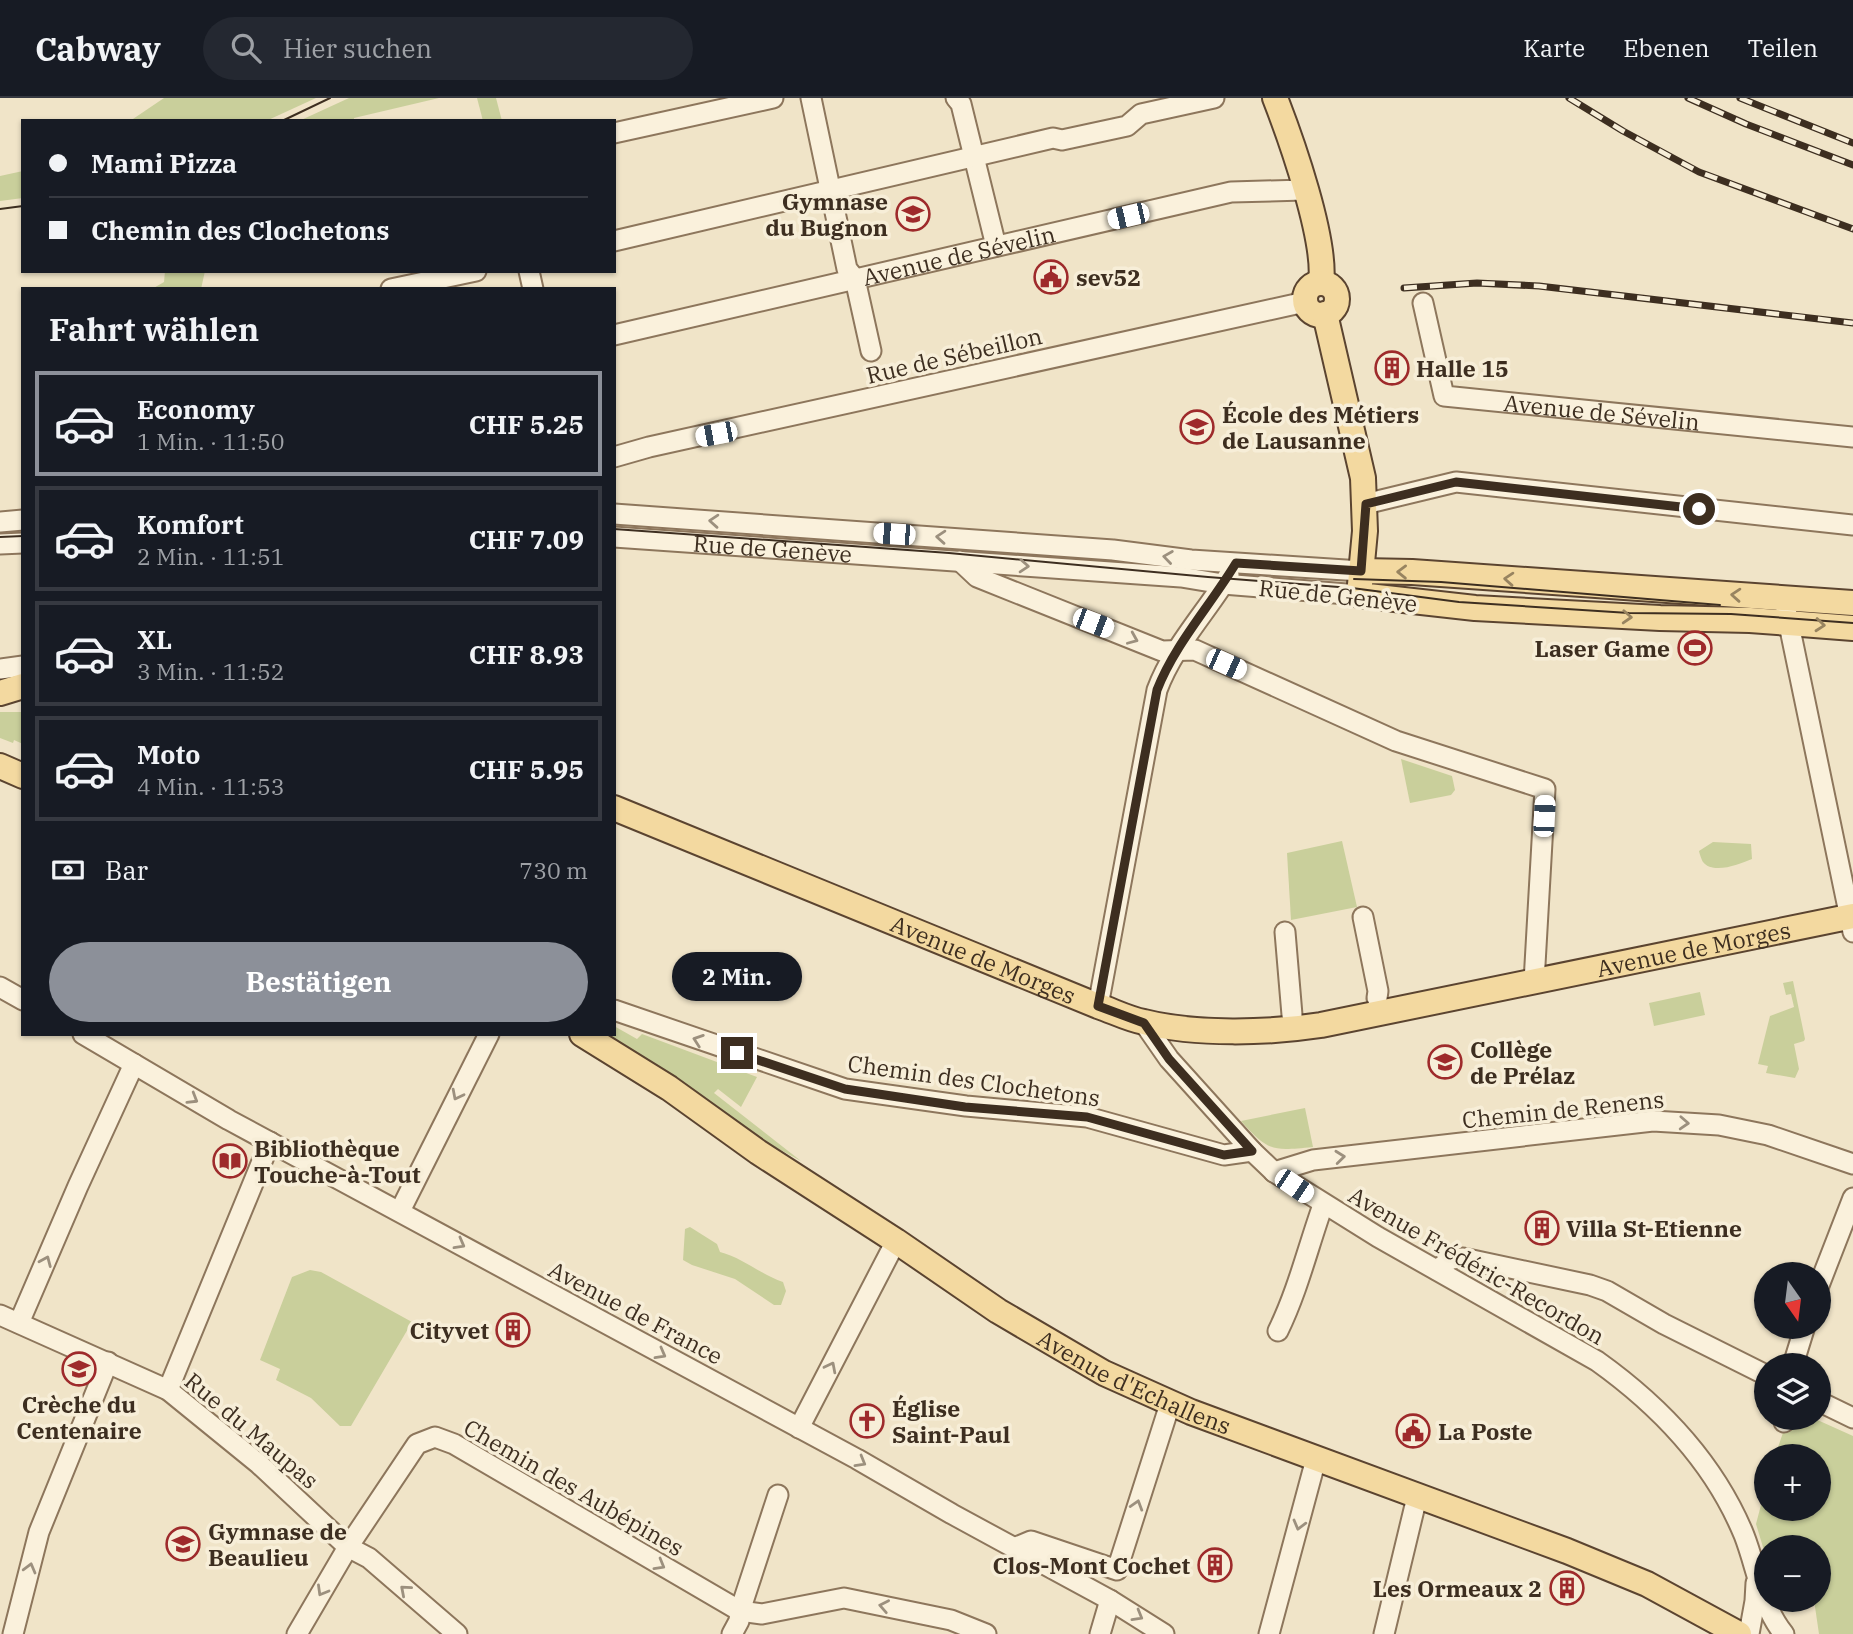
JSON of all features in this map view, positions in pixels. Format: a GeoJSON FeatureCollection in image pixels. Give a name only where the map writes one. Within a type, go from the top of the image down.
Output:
{"type":"FeatureCollection","features":[{"type":"Feature","properties":{"kind":"main road"},"geometry":{"type":"LineString","coordinates":[[1275,98],[1304,190],[1321,258],[1317,300],[1363,478],[1366,504],[1360,583]]}},
{"type":"Feature","properties":{"kind":"main road","name":"Rue de Genève"},"geometry":{"type":"LineString","coordinates":[[1360,583],[1412,572],[1786,611],[1853,628]]}},
{"type":"Feature","properties":{"kind":"main road","name":"Rue de Genève"},"geometry":{"type":"LineString","coordinates":[[1360,583],[1488,609],[1786,611],[1853,603]]}},
{"type":"Feature","properties":{"kind":"main road"},"geometry":{"type":"LineString","coordinates":[[0,693],[21,687]]}},
{"type":"Feature","properties":{"kind":"main road"},"geometry":{"type":"LineString","coordinates":[[0,693],[21,696]]}},
{"type":"Feature","properties":{"kind":"main road"},"geometry":{"type":"LineString","coordinates":[[0,753],[21,760]]}},
{"type":"Feature","properties":{"kind":"main road"},"geometry":{"type":"LineString","coordinates":[[0,766],[21,775]]}},
{"type":"Feature","properties":{"kind":"main road"},"geometry":{"type":"LineString","coordinates":[[0,781],[21,789]]}},
{"type":"Feature","properties":{"kind":"main road","name":"Avenue de Morges"},"geometry":{"type":"LineString","coordinates":[[616,809],[1144,1023],[1250,1032],[1293,1029],[1852,922]]}},
{"type":"Feature","properties":{"kind":"main road","name":"Avenue d'Echallens"},"geometry":{"type":"LineString","coordinates":[[585,1036],[658,1081],[758,1152],[977,1297],[1070,1355],[1170,1404],[1567,1551],[1647,1584],[1739,1634]]}},
{"type":"Feature","properties":{"kind":"street"},"geometry":{"type":"LineString","coordinates":[[616,133],[773,98]]}},
{"type":"Feature","properties":{"kind":"street"},"geometry":{"type":"LineString","coordinates":[[811,98],[847,269],[855,279],[871,351]]}},
{"type":"Feature","properties":{"kind":"street"},"geometry":{"type":"LineString","coordinates":[[956,98],[961,104],[996,246]]}},
{"type":"Feature","properties":{"kind":"street"},"geometry":{"type":"LineString","coordinates":[[616,240],[1053,138],[1062,140],[1127,126],[1140,114],[1213,98]]}},
{"type":"Feature","properties":{"kind":"street","name":"Avenue de Sévelin"},"geometry":{"type":"LineString","coordinates":[[616,335],[1231,192],[1304,190]]}},
{"type":"Feature","properties":{"kind":"street"},"geometry":{"type":"LineString","coordinates":[[400,287],[467,273]]}},
{"type":"Feature","properties":{"kind":"street","name":"Rue de Sébeillon"},"geometry":{"type":"LineString","coordinates":[[616,456],[1317,300]]}},
{"type":"Feature","properties":{"kind":"street","name":"Avenue de Sévelin"},"geometry":{"type":"LineString","coordinates":[[1423,303],[1444,396],[1853,437]]}},
{"type":"Feature","properties":{"kind":"street"},"geometry":{"type":"LineString","coordinates":[[1366,504],[1456,482],[1853,525]]}},
{"type":"Feature","properties":{"kind":"street","name":"Rue de Genève"},"geometry":{"type":"LineString","coordinates":[[616,514],[1113,550],[1236,563],[1360,583]]}},
{"type":"Feature","properties":{"kind":"street"},"geometry":{"type":"LineString","coordinates":[[0,522],[21,520]]}},
{"type":"Feature","properties":{"kind":"street","name":"Rue de Genève"},"geometry":{"type":"LineString","coordinates":[[616,537],[1181,578],[1223,584],[1360,583]]}},
{"type":"Feature","properties":{"kind":"street"},"geometry":{"type":"LineString","coordinates":[[0,544],[21,543]]}},
{"type":"Feature","properties":{"kind":"street"},"geometry":{"type":"LineString","coordinates":[[960,561],[977,577],[1161,651],[1195,650],[1396,741],[1545,789],[1534,982]]}},
{"type":"Feature","properties":{"kind":"street"},"geometry":{"type":"LineString","coordinates":[[1098,1006],[1157,690],[1163,674],[1236,563]]}},
{"type":"Feature","properties":{"kind":"street"},"geometry":{"type":"LineString","coordinates":[[1786,611],[1852,922]]}},
{"type":"Feature","properties":{"kind":"street"},"geometry":{"type":"LineString","coordinates":[[0,669],[21,666]]}},
{"type":"Feature","properties":{"kind":"street"},"geometry":{"type":"LineString","coordinates":[[1363,917],[1377,998]]}},
{"type":"Feature","properties":{"kind":"street"},"geometry":{"type":"LineString","coordinates":[[1285,932],[1292,1015]]}},
{"type":"Feature","properties":{"kind":"street"},"geometry":{"type":"LineString","coordinates":[[0,987],[21,999]]}},
{"type":"Feature","properties":{"kind":"street","name":"Chemin des Clochetons"},"geometry":{"type":"LineString","coordinates":[[616,1011],[845,1089],[965,1107],[1087,1117],[1224,1155],[1252,1151]]}},
{"type":"Feature","properties":{"kind":"street","name":"Avenue Frédéric-Recordon"},"geometry":{"type":"LineString","coordinates":[[1144,1023],[1169,1059],[1274,1172],[1323,1205],[1597,1361],[1655,1407],[1696,1452],[1716,1482],[1743,1533],[1754,1568]]}},
{"type":"Feature","properties":{"kind":"street","name":"Avenue de France"},"geometry":{"type":"LineString","coordinates":[[86,1036],[213,1111],[799,1428],[1110,1600],[1164,1634]]}},
{"type":"Feature","properties":{"kind":"street"},"geometry":{"type":"LineString","coordinates":[[400,1212],[488,1036]]}},
{"type":"Feature","properties":{"kind":"street"},"geometry":{"type":"LineString","coordinates":[[19,1323],[134,1064]]}},
{"type":"Feature","properties":{"kind":"street","name":"Chemin de Renens"},"geometry":{"type":"LineString","coordinates":[[1274,1172],[1313,1160],[1653,1121],[1731,1127],[1768,1135],[1853,1164]]}},
{"type":"Feature","properties":{"kind":"street"},"geometry":{"type":"LineString","coordinates":[[168,1390],[270,1142]]}},
{"type":"Feature","properties":{"kind":"street"},"geometry":{"type":"LineString","coordinates":[[1828,1262],[1853,1198]]}},
{"type":"Feature","properties":{"kind":"street"},"geometry":{"type":"LineString","coordinates":[[1278,1331],[1292,1301],[1323,1205]]}},
{"type":"Feature","properties":{"kind":"street"},"geometry":{"type":"LineString","coordinates":[[799,1428],[896,1241]]}},
{"type":"Feature","properties":{"kind":"street"},"geometry":{"type":"LineString","coordinates":[[1437,1270],[1451,1259],[1463,1258],[1590,1285],[1607,1291],[1664,1324],[1754,1369]]}},
{"type":"Feature","properties":{"kind":"street","name":"Rue du Maupas"},"geometry":{"type":"LineString","coordinates":[[0,1315],[168,1390],[259,1464],[348,1547],[369,1558],[457,1634]]}},
{"type":"Feature","properties":{"kind":"street"},"geometry":{"type":"LineString","coordinates":[[13,1634],[39,1532],[108,1362]]}},
{"type":"Feature","properties":{"kind":"street"},"geometry":{"type":"LineString","coordinates":[[1014,1548],[1031,1541],[1117,1570],[1170,1404]]}},
{"type":"Feature","properties":{"kind":"street"},"geometry":{"type":"LineString","coordinates":[[1831,1407],[1853,1418]]}},
{"type":"Feature","properties":{"kind":"street","name":"Chemin des Aubépines"},"geometry":{"type":"LineString","coordinates":[[348,1547],[417,1444],[435,1437],[454,1444],[740,1612]]}},
{"type":"Feature","properties":{"kind":"street"},"geometry":{"type":"LineString","coordinates":[[1269,1634],[1316,1459]]}},
{"type":"Feature","properties":{"kind":"street"},"geometry":{"type":"LineString","coordinates":[[732,1634],[739,1621],[778,1495]]}},
{"type":"Feature","properties":{"kind":"street"},"geometry":{"type":"LineString","coordinates":[[1384,1634],[1417,1497]]}},
{"type":"Feature","properties":{"kind":"street"},"geometry":{"type":"LineString","coordinates":[[297,1634],[348,1547]]}},
{"type":"Feature","properties":{"kind":"street"},"geometry":{"type":"LineString","coordinates":[[740,1612],[762,1614],[844,1598],[951,1620],[986,1634]]}},
{"type":"Feature","properties":{"kind":"street"},"geometry":{"type":"LineString","coordinates":[[1100,1634],[1110,1600]]}},
{"type":"Feature","properties":{"kind":"street","name":"Avenue Frédéric-Recordon"},"geometry":{"type":"LineString","coordinates":[[1749,1634],[1754,1606]]}},
{"type":"Feature","properties":{"kind":"street","name":"Avenue Frédéric-Recordon"},"geometry":{"type":"LineString","coordinates":[[1770,1612],[1783,1634]]}},
{"type":"Feature","properties":{"kind":"green space"},"geometry":{"type":"Polygon","coordinates":[[[164,98],[316,98],[270,119],[133,119],[164,98]]]}},
{"type":"Feature","properties":{"kind":"green space"},"geometry":{"type":"Polygon","coordinates":[[[349,98],[439,98],[354,119],[303,119],[349,98]]]}},
{"type":"Feature","properties":{"kind":"green space"},"geometry":{"type":"Polygon","coordinates":[[[477,98],[496,98],[501,119],[482,119],[477,98]]]}},
{"type":"Feature","properties":{"kind":"green space"},"geometry":{"type":"Polygon","coordinates":[[[21,171],[21,198],[0,201],[0,176],[21,171]]]}},
{"type":"Feature","properties":{"kind":"green space"},"geometry":{"type":"Polygon","coordinates":[[[165,273],[205,273],[201,287],[155,287],[164,282],[165,273]]]}},
{"type":"Feature","properties":{"kind":"green space"},"geometry":{"type":"Polygon","coordinates":[[[0,712],[21,712],[21,743],[0,738],[0,712]]]}},
{"type":"Feature","properties":{"kind":"green space"},"geometry":{"type":"Polygon","coordinates":[[[1401,759],[1452,776],[1455,790],[1451,795],[1410,803],[1401,759]]]}},
{"type":"Feature","properties":{"kind":"green space"},"geometry":{"type":"Polygon","coordinates":[[[1342,841],[1357,907],[1291,920],[1287,853],[1342,841]]]}},
{"type":"Feature","properties":{"kind":"green space"},"geometry":{"type":"Polygon","coordinates":[[[1713,842],[1751,844],[1752,859],[1727,867],[1707,866],[1699,851],[1713,842]]]}},
{"type":"Feature","properties":{"kind":"green space"},"geometry":{"type":"Polygon","coordinates":[[[1793,981],[1805,1039],[1794,1044],[1799,1069],[1795,1078],[1766,1073],[1768,1066],[1758,1064],[1770,1016],[1794,1007],[1791,994],[1786,995],[1783,983],[1793,981]]]}},
{"type":"Feature","properties":{"kind":"green space"},"geometry":{"type":"Polygon","coordinates":[[[1700,992],[1705,1015],[1654,1026],[1649,1003],[1700,992]]]}},
{"type":"Feature","properties":{"kind":"green space"},"geometry":{"type":"Polygon","coordinates":[[[616,1027],[637,1039],[642,1034],[757,1077],[741,1107],[718,1089],[714,1093],[801,1161],[762,1140],[606,1036],[616,1036],[616,1027]]]}},
{"type":"Feature","properties":{"kind":"green space"},"geometry":{"type":"Polygon","coordinates":[[[1305,1108],[1313,1147],[1272,1147],[1258,1139],[1241,1121],[1305,1108]]]}},
{"type":"Feature","properties":{"kind":"green space"},"geometry":{"type":"Polygon","coordinates":[[[690,1227],[717,1244],[720,1252],[783,1282],[786,1291],[781,1305],[774,1305],[735,1279],[683,1260],[685,1229],[690,1227]]]}},
{"type":"Feature","properties":{"kind":"green space"},"geometry":{"type":"Polygon","coordinates":[[[310,1270],[321,1272],[412,1322],[351,1426],[340,1426],[311,1398],[276,1380],[280,1369],[260,1360],[292,1277],[310,1270]]]}},
{"type":"Feature","properties":{"kind":"green space"},"geometry":{"type":"Polygon","coordinates":[[[1831,1426],[1853,1436],[1853,1634],[1819,1634],[1816,1612],[1831,1612],[1831,1535],[1759,1535],[1757,1521],[1831,1521],[1831,1444],[1779,1444],[1784,1430],[1831,1430],[1831,1426]]]}},
{"type":"Feature","properties":{"kind":"tram line"},"geometry":{"type":"LineString","coordinates":[[286,119],[330,98]]}},
{"type":"Feature","properties":{"kind":"tram line"},"geometry":{"type":"LineString","coordinates":[[0,209],[21,206]]}},
{"type":"Feature","properties":{"kind":"tram line"},"geometry":{"type":"LineString","coordinates":[[616,529],[949,553],[1352,588],[1459,602],[1629,613],[1731,614],[1853,623]]}},
{"type":"Feature","properties":{"kind":"tram line"},"geometry":{"type":"LineString","coordinates":[[0,537],[21,536]]}},
{"type":"Feature","properties":{"kind":"tram line"},"geometry":{"type":"LineString","coordinates":[[1354,579],[1441,582],[1720,605]]}},
{"type":"Feature","properties":{"kind":"railway"},"geometry":{"type":"LineString","coordinates":[[1569,98],[1699,172],[1853,229]]}},
{"type":"Feature","properties":{"kind":"railway"},"geometry":{"type":"LineString","coordinates":[[1688,98],[1746,124],[1853,165]]}},
{"type":"Feature","properties":{"kind":"railway"},"geometry":{"type":"LineString","coordinates":[[1740,98],[1853,143]]}},
{"type":"Feature","properties":{"kind":"railway"},"geometry":{"type":"LineString","coordinates":[[1404,288],[1477,283],[1539,286],[1853,323]]}},
{"type":"Feature","properties":{"kind":"place","name":"Gymnase du Bugnon"},"geometry":{"type":"Point","coordinates":[913,214]}},
{"type":"Feature","properties":{"kind":"place","name":"sev52"},"geometry":{"type":"Point","coordinates":[1051,277]}},
{"type":"Feature","properties":{"kind":"place","name":"Halle 15"},"geometry":{"type":"Point","coordinates":[1392,368]}},
{"type":"Feature","properties":{"kind":"place","name":"École des Métiers de Lausanne"},"geometry":{"type":"Point","coordinates":[1197,427]}},
{"type":"Feature","properties":{"kind":"place","name":"Laser Game"},"geometry":{"type":"Point","coordinates":[1695,648]}},
{"type":"Feature","properties":{"kind":"place","name":"Collège de Prélaz"},"geometry":{"type":"Point","coordinates":[1445,1062]}},
{"type":"Feature","properties":{"kind":"place","name":"Bibliothèque Touche-à-Tout"},"geometry":{"type":"Point","coordinates":[230,1161]}},
{"type":"Feature","properties":{"kind":"place","name":"Villa St-Etienne"},"geometry":{"type":"Point","coordinates":[1542,1228]}},
{"type":"Feature","properties":{"kind":"place","name":"Cityvet"},"geometry":{"type":"Point","coordinates":[513,1330]}},
{"type":"Feature","properties":{"kind":"place","name":"Crèche du Centenaire"},"geometry":{"type":"Point","coordinates":[79,1369]}},
{"type":"Feature","properties":{"kind":"place","name":"Église Saint-Paul"},"geometry":{"type":"Point","coordinates":[867,1421]}},
{"type":"Feature","properties":{"kind":"place","name":"La Poste"},"geometry":{"type":"Point","coordinates":[1413,1431]}},
{"type":"Feature","properties":{"kind":"place","name":"Gymnase de Beaulieu"},"geometry":{"type":"Point","coordinates":[183,1544]}},
{"type":"Feature","properties":{"kind":"place","name":"Clos-Mont Cochet"},"geometry":{"type":"Point","coordinates":[1215,1565]}},
{"type":"Feature","properties":{"kind":"place","name":"Les Ormeaux 2"},"geometry":{"type":"Point","coordinates":[1567,1588]}},
{"type":"Feature","properties":{"kind":"route"},"geometry":{"type":"LineString","coordinates":[[737,1053],[845,1089],[965,1107],[1087,1117],[1224,1155],[1252,1151],[1169,1059],[1144,1023],[1098,1006],[1157,690],[1163,674],[1236,563],[1361,571],[1366,504],[1456,482],[1699,509]]}}]}
